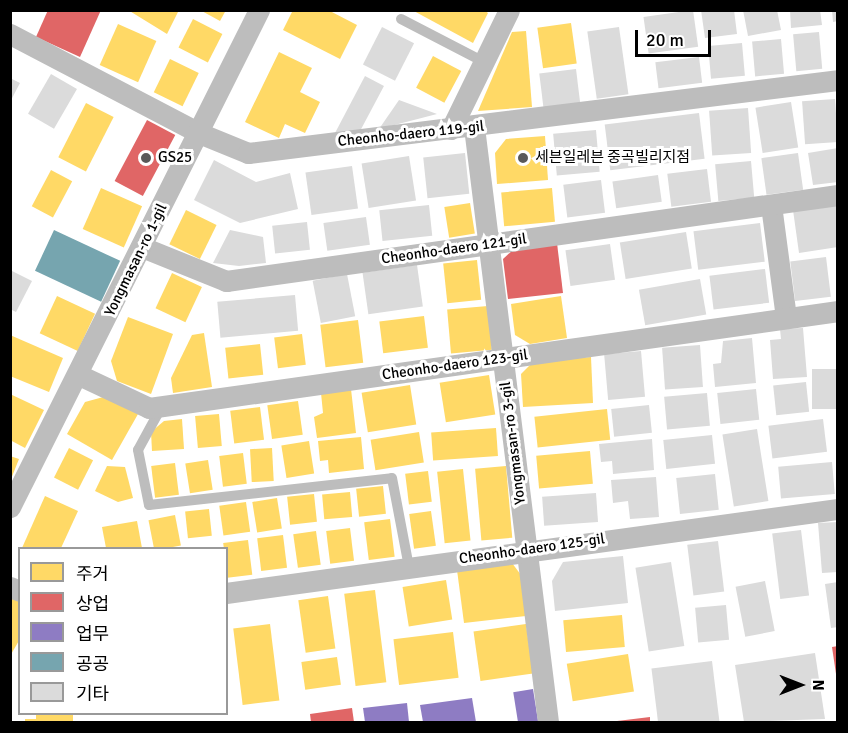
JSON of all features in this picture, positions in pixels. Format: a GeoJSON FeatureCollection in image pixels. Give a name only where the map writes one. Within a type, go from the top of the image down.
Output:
{"type":"FeatureCollection","features":[{"type":"Feature","properties":{"kind":"street","name":"Yongmasan-ro 1-gil"},"geometry":{"type":"LineString","coordinates":[[10,507],[79,375],[259,10]]}},
{"type":"Feature","properties":{"kind":"street"},"geometry":{"type":"LineString","coordinates":[[451,129],[509,10]]}},
{"type":"Feature","properties":{"kind":"street","name":"Cheonho-daero 119-gil"},"geometry":{"type":"LineString","coordinates":[[10,34],[199,133],[248,153],[474,127],[837,80]]}},
{"type":"Feature","properties":{"kind":"street","name":"Yongmasan-ro 3-gil"},"geometry":{"type":"LineString","coordinates":[[474,127],[548,723]]}},
{"type":"Feature","properties":{"kind":"street","name":"Cheonho-daero 121-gil"},"geometry":{"type":"LineString","coordinates":[[142,247],[226,281],[837,195]]}},
{"type":"Feature","properties":{"kind":"street"},"geometry":{"type":"LineString","coordinates":[[771,205],[786,318]]}},
{"type":"Feature","properties":{"kind":"street","name":"Cheonho-daero 123-gil"},"geometry":{"type":"LineString","coordinates":[[79,375],[149,408],[837,311]]}},
{"type":"Feature","properties":{"kind":"street","name":"Cheonho-daero 125-gil"},"geometry":{"type":"LineString","coordinates":[[228,593],[837,508]]}},
{"type":"Feature","properties":{"kind":"lane"},"geometry":{"type":"LineString","coordinates":[[401,19],[484,62]]}},
{"type":"Feature","properties":{"kind":"lane"},"geometry":{"type":"LineString","coordinates":[[162,405],[138,450],[149,505],[392,478],[409,567]]}},
{"type":"Feature","properties":{"kind":"building: 주거"},"geometry":{"type":"Polygon","coordinates":[[[128,10],[179,10],[167,34],[128,10]]]}},
{"type":"Feature","properties":{"kind":"building: 주거"},"geometry":{"type":"Polygon","coordinates":[[[200,10],[226,10],[220,21],[200,10]]]}},
{"type":"Feature","properties":{"kind":"building: 주거"},"geometry":{"type":"Polygon","coordinates":[[[293,10],[328,10],[357,25],[340,59],[283,30],[293,10]]]}},
{"type":"Feature","properties":{"kind":"building: 주거"},"geometry":{"type":"Polygon","coordinates":[[[412,10],[484,10],[488,13],[473,43],[412,10]]]}},
{"type":"Feature","properties":{"kind":"building: 주거"},"geometry":{"type":"Polygon","coordinates":[[[193,19],[222,34],[208,62],[178,48],[193,19]]]}},
{"type":"Feature","properties":{"kind":"building: 주거"},"geometry":{"type":"Polygon","coordinates":[[[571,23],[577,64],[543,68],[537,28],[571,23]]]}},
{"type":"Feature","properties":{"kind":"building: 주거"},"geometry":{"type":"Polygon","coordinates":[[[118,24],[156,41],[138,82],[100,65],[118,24]]]}},
{"type":"Feature","properties":{"kind":"building: 주거"},"geometry":{"type":"Polygon","coordinates":[[[526,31],[532,107],[478,111],[512,32],[526,31]]]}},
{"type":"Feature","properties":{"kind":"building: 주거"},"geometry":{"type":"Polygon","coordinates":[[[279,52],[312,68],[300,92],[320,102],[305,133],[285,124],[279,138],[245,122],[279,52]]]}},
{"type":"Feature","properties":{"kind":"building: 주거"},"geometry":{"type":"Polygon","coordinates":[[[433,56],[461,71],[444,103],[416,88],[433,56]]]}},
{"type":"Feature","properties":{"kind":"building: 주거"},"geometry":{"type":"Polygon","coordinates":[[[170,59],[199,73],[183,106],[154,92],[170,59]]]}},
{"type":"Feature","properties":{"kind":"building: 주거"},"geometry":{"type":"Polygon","coordinates":[[[86,103],[114,117],[86,171],[58,157],[86,103]]]}},
{"type":"Feature","properties":{"kind":"building: 주거"},"geometry":{"type":"Polygon","coordinates":[[[545,136],[548,180],[497,184],[495,153],[506,139],[545,136]]]}},
{"type":"Feature","properties":{"kind":"building: 주거"},"geometry":{"type":"Polygon","coordinates":[[[51,170],[72,181],[53,217],[32,206],[51,170]]]}},
{"type":"Feature","properties":{"kind":"building: 주거"},"geometry":{"type":"Polygon","coordinates":[[[101,188],[142,206],[124,247],[83,229],[101,188]]]}},
{"type":"Feature","properties":{"kind":"building: 주거"},"geometry":{"type":"Polygon","coordinates":[[[552,188],[555,222],[504,226],[501,192],[552,188]]]}},
{"type":"Feature","properties":{"kind":"building: 주거"},"geometry":{"type":"Polygon","coordinates":[[[470,203],[475,234],[449,238],[444,207],[470,203]]]}},
{"type":"Feature","properties":{"kind":"building: 주거"},"geometry":{"type":"Polygon","coordinates":[[[186,210],[217,225],[200,259],[169,244],[186,210]]]}},
{"type":"Feature","properties":{"kind":"building: 주거"},"geometry":{"type":"Polygon","coordinates":[[[477,260],[481,300],[447,303],[443,264],[477,260]]]}},
{"type":"Feature","properties":{"kind":"building: 주거"},"geometry":{"type":"Polygon","coordinates":[[[172,273],[202,287],[185,322],[156,308],[172,273]]]}},
{"type":"Feature","properties":{"kind":"building: 주거"},"geometry":{"type":"Polygon","coordinates":[[[57,296],[95,314],[78,351],[40,333],[57,296]]]}},
{"type":"Feature","properties":{"kind":"building: 주거"},"geometry":{"type":"Polygon","coordinates":[[[561,296],[567,338],[530,344],[515,335],[511,304],[561,296]]]}},
{"type":"Feature","properties":{"kind":"building: 주거"},"geometry":{"type":"Polygon","coordinates":[[[488,306],[492,350],[451,353],[447,310],[488,306]]]}},
{"type":"Feature","properties":{"kind":"building: 주거"},"geometry":{"type":"Polygon","coordinates":[[[424,316],[428,348],[383,353],[379,321],[424,316]]]}},
{"type":"Feature","properties":{"kind":"building: 주거"},"geometry":{"type":"Polygon","coordinates":[[[128,317],[173,334],[151,394],[117,381],[111,361],[128,317]]]}},
{"type":"Feature","properties":{"kind":"building: 주거"},"geometry":{"type":"Polygon","coordinates":[[[358,320],[363,363],[326,367],[320,325],[358,320]]]}},
{"type":"Feature","properties":{"kind":"building: 주거"},"geometry":{"type":"Polygon","coordinates":[[[204,333],[212,387],[173,393],[171,378],[192,335],[204,333]]]}},
{"type":"Feature","properties":{"kind":"building: 주거"},"geometry":{"type":"Polygon","coordinates":[[[302,334],[306,365],[278,368],[274,337],[302,334]]]}},
{"type":"Feature","properties":{"kind":"building: 주거"},"geometry":{"type":"Polygon","coordinates":[[[10,335],[63,358],[49,392],[10,376],[10,335]]]}},
{"type":"Feature","properties":{"kind":"building: 주거"},"geometry":{"type":"Polygon","coordinates":[[[260,344],[263,375],[228,378],[225,348],[260,344]]]}},
{"type":"Feature","properties":{"kind":"building: 주거"},"geometry":{"type":"Polygon","coordinates":[[[591,357],[593,403],[523,407],[521,374],[534,361],[591,357]]]}},
{"type":"Feature","properties":{"kind":"building: 주거"},"geometry":{"type":"Polygon","coordinates":[[[489,375],[495,415],[446,422],[440,383],[489,375]]]}},
{"type":"Feature","properties":{"kind":"building: 주거"},"geometry":{"type":"Polygon","coordinates":[[[410,385],[416,425],[368,432],[362,393],[410,385]]]}},
{"type":"Feature","properties":{"kind":"building: 주거"},"geometry":{"type":"Polygon","coordinates":[[[351,389],[356,433],[317,438],[314,417],[323,413],[321,393],[351,389]]]}},
{"type":"Feature","properties":{"kind":"building: 주거"},"geometry":{"type":"Polygon","coordinates":[[[10,394],[44,410],[25,448],[10,440],[10,394]]]}},
{"type":"Feature","properties":{"kind":"building: 주거"},"geometry":{"type":"Polygon","coordinates":[[[107,396],[138,414],[112,460],[67,434],[85,402],[107,396]]]}},
{"type":"Feature","properties":{"kind":"building: 주거"},"geometry":{"type":"Polygon","coordinates":[[[298,401],[303,435],[272,439],[267,405],[298,401]]]}},
{"type":"Feature","properties":{"kind":"building: 주거"},"geometry":{"type":"Polygon","coordinates":[[[260,407],[264,440],[234,443],[230,411],[260,407]]]}},
{"type":"Feature","properties":{"kind":"building: 주거"},"geometry":{"type":"Polygon","coordinates":[[[607,409],[610,440],[538,447],[534,417],[607,409]]]}},
{"type":"Feature","properties":{"kind":"building: 주거"},"geometry":{"type":"Polygon","coordinates":[[[219,414],[222,446],[198,448],[195,416],[219,414]]]}},
{"type":"Feature","properties":{"kind":"building: 주거"},"geometry":{"type":"Polygon","coordinates":[[[182,419],[184,449],[152,451],[151,432],[164,421],[182,419]]]}},
{"type":"Feature","properties":{"kind":"building: 주거"},"geometry":{"type":"Polygon","coordinates":[[[496,428],[498,456],[433,460],[431,433],[496,428]]]}},
{"type":"Feature","properties":{"kind":"building: 주거"},"geometry":{"type":"Polygon","coordinates":[[[419,432],[424,463],[375,470],[371,440],[419,432]]]}},
{"type":"Feature","properties":{"kind":"building: 주거"},"geometry":{"type":"Polygon","coordinates":[[[361,437],[364,469],[329,473],[328,460],[320,461],[318,441],[361,437]]]}},
{"type":"Feature","properties":{"kind":"building: 주거"},"geometry":{"type":"Polygon","coordinates":[[[309,441],[314,474],[287,478],[281,445],[309,441]]]}},
{"type":"Feature","properties":{"kind":"building: 주거"},"geometry":{"type":"Polygon","coordinates":[[[69,448],[93,460],[78,490],[54,477],[69,448]]]}},
{"type":"Feature","properties":{"kind":"building: 주거"},"geometry":{"type":"Polygon","coordinates":[[[272,448],[274,481],[252,482],[250,449],[272,448]]]}},
{"type":"Feature","properties":{"kind":"building: 주거"},"geometry":{"type":"Polygon","coordinates":[[[590,451],[593,484],[539,489],[536,456],[590,451]]]}},
{"type":"Feature","properties":{"kind":"building: 주거"},"geometry":{"type":"Polygon","coordinates":[[[243,453],[247,484],[223,487],[219,456],[243,453]]]}},
{"type":"Feature","properties":{"kind":"building: 주거"},"geometry":{"type":"Polygon","coordinates":[[[10,456],[19,459],[11,479],[10,479],[10,456]]]}},
{"type":"Feature","properties":{"kind":"building: 주거"},"geometry":{"type":"Polygon","coordinates":[[[208,460],[213,490],[190,493],[185,464],[208,460]]]}},
{"type":"Feature","properties":{"kind":"building: 주거"},"geometry":{"type":"Polygon","coordinates":[[[175,463],[179,495],[155,498],[151,466],[175,463]]]}},
{"type":"Feature","properties":{"kind":"building: 주거"},"geometry":{"type":"Polygon","coordinates":[[[107,466],[125,467],[133,498],[118,502],[95,491],[107,466]]]}},
{"type":"Feature","properties":{"kind":"building: 주거"},"geometry":{"type":"Polygon","coordinates":[[[506,466],[512,538],[481,540],[475,469],[506,466]]]}},
{"type":"Feature","properties":{"kind":"building: 주거"},"geometry":{"type":"Polygon","coordinates":[[[463,469],[471,541],[445,543],[437,472],[463,469]]]}},
{"type":"Feature","properties":{"kind":"building: 주거"},"geometry":{"type":"Polygon","coordinates":[[[428,471],[432,502],[409,505],[405,474],[428,471]]]}},
{"type":"Feature","properties":{"kind":"building: 주거"},"geometry":{"type":"Polygon","coordinates":[[[383,486],[386,514],[359,517],[356,489],[383,486]]]}},
{"type":"Feature","properties":{"kind":"building: 주거"},"geometry":{"type":"Polygon","coordinates":[[[350,492],[352,517],[324,519],[322,494],[350,492]]]}},
{"type":"Feature","properties":{"kind":"building: 주거"},"geometry":{"type":"Polygon","coordinates":[[[314,494],[317,522],[290,525],[287,497],[314,494]]]}},
{"type":"Feature","properties":{"kind":"building: 주거"},"geometry":{"type":"Polygon","coordinates":[[[45,496],[78,511],[61,547],[22,547],[45,496]]]}},
{"type":"Feature","properties":{"kind":"building: 주거"},"geometry":{"type":"Polygon","coordinates":[[[277,498],[282,529],[257,533],[252,502],[277,498]]]}},
{"type":"Feature","properties":{"kind":"building: 주거"},"geometry":{"type":"Polygon","coordinates":[[[246,502],[250,532],[223,535],[219,506],[246,502]]]}},
{"type":"Feature","properties":{"kind":"building: 주거"},"geometry":{"type":"Polygon","coordinates":[[[209,509],[212,536],[188,538],[185,512],[209,509]]]}},
{"type":"Feature","properties":{"kind":"building: 주거"},"geometry":{"type":"Polygon","coordinates":[[[431,511],[436,546],[414,549],[409,514],[431,511]]]}},
{"type":"Feature","properties":{"kind":"building: 주거"},"geometry":{"type":"Polygon","coordinates":[[[175,515],[181,545],[154,547],[148,520],[175,515]]]}},
{"type":"Feature","properties":{"kind":"building: 주거"},"geometry":{"type":"Polygon","coordinates":[[[390,519],[395,557],[369,560],[364,522],[390,519]]]}},
{"type":"Feature","properties":{"kind":"building: 주거"},"geometry":{"type":"Polygon","coordinates":[[[137,521],[142,547],[106,547],[102,527],[137,521]]]}},
{"type":"Feature","properties":{"kind":"building: 주거"},"geometry":{"type":"Polygon","coordinates":[[[350,528],[354,561],[330,564],[326,531],[350,528]]]}},
{"type":"Feature","properties":{"kind":"building: 주거"},"geometry":{"type":"Polygon","coordinates":[[[316,531],[321,565],[298,568],[293,534],[316,531]]]}},
{"type":"Feature","properties":{"kind":"building: 주거"},"geometry":{"type":"Polygon","coordinates":[[[283,535],[287,568],[261,571],[257,538],[283,535]]]}},
{"type":"Feature","properties":{"kind":"building: 주거"},"geometry":{"type":"Polygon","coordinates":[[[248,540],[252,575],[228,578],[228,547],[224,547],[223,543],[248,540]]]}},
{"type":"Feature","properties":{"kind":"building: 주거"},"geometry":{"type":"Polygon","coordinates":[[[512,563],[521,575],[526,616],[464,623],[457,570],[512,563]]]}},
{"type":"Feature","properties":{"kind":"building: 주거"},"geometry":{"type":"Polygon","coordinates":[[[446,580],[452,620],[409,626],[403,587],[446,580]]]}},
{"type":"Feature","properties":{"kind":"building: 주거"},"geometry":{"type":"Polygon","coordinates":[[[375,590],[386,682],[356,686],[344,594],[375,590]]]}},
{"type":"Feature","properties":{"kind":"building: 주거"},"geometry":{"type":"Polygon","coordinates":[[[10,592],[18,596],[18,642],[10,656],[10,592]]]}},
{"type":"Feature","properties":{"kind":"building: 주거"},"geometry":{"type":"Polygon","coordinates":[[[328,596],[335,648],[306,653],[298,600],[328,596]]]}},
{"type":"Feature","properties":{"kind":"building: 주거"},"geometry":{"type":"Polygon","coordinates":[[[622,615],[625,647],[566,652],[563,620],[622,615]]]}},
{"type":"Feature","properties":{"kind":"building: 주거"},"geometry":{"type":"Polygon","coordinates":[[[270,624],[279,700],[243,705],[233,629],[270,624]]]}},
{"type":"Feature","properties":{"kind":"building: 주거"},"geometry":{"type":"Polygon","coordinates":[[[526,624],[533,674],[480,681],[474,631],[526,624]]]}},
{"type":"Feature","properties":{"kind":"building: 주거"},"geometry":{"type":"Polygon","coordinates":[[[453,632],[459,678],[399,685],[393,639],[453,632]]]}},
{"type":"Feature","properties":{"kind":"building: 주거"},"geometry":{"type":"Polygon","coordinates":[[[628,654],[634,692],[573,701],[567,664],[628,654]]]}},
{"type":"Feature","properties":{"kind":"building: 주거"},"geometry":{"type":"Polygon","coordinates":[[[337,657],[341,685],[305,690],[301,662],[337,657]]]}},
{"type":"Feature","properties":{"kind":"building: 주거"},"geometry":{"type":"Polygon","coordinates":[[[36,715],[73,715],[73,722],[25,722],[25,719],[36,719],[36,715]]]}},
{"type":"Feature","properties":{"kind":"building: 상업"},"geometry":{"type":"Polygon","coordinates":[[[48,10],[101,10],[80,57],[36,37],[48,10]]]}},
{"type":"Feature","properties":{"kind":"building: 상업","name":"GS25"},"geometry":{"type":"Polygon","coordinates":[[[147,120],[175,135],[143,196],[115,181],[147,120]]]}},
{"type":"Feature","properties":{"kind":"building: 상업"},"geometry":{"type":"Polygon","coordinates":[[[557,243],[563,293],[508,299],[503,259],[515,248],[557,243]]]}},
{"type":"Feature","properties":{"kind":"building: 상업"},"geometry":{"type":"Polygon","coordinates":[[[838,646],[838,673],[836,674],[832,647],[838,646]]]}},
{"type":"Feature","properties":{"kind":"building: 상업"},"geometry":{"type":"Polygon","coordinates":[[[352,708],[354,722],[311,722],[310,714],[352,708]]]}},
{"type":"Feature","properties":{"kind":"building: 상업"},"geometry":{"type":"Polygon","coordinates":[[[650,717],[650,722],[617,721],[650,717]]]}},
{"type":"Feature","properties":{"kind":"building: 업무"},"geometry":{"type":"Polygon","coordinates":[[[533,689],[538,722],[518,722],[513,692],[533,689]]]}},
{"type":"Feature","properties":{"kind":"building: 업무"},"geometry":{"type":"Polygon","coordinates":[[[472,698],[476,722],[423,722],[420,705],[472,698]]]}},
{"type":"Feature","properties":{"kind":"building: 업무"},"geometry":{"type":"Polygon","coordinates":[[[407,703],[409,722],[365,722],[363,708],[407,703]]]}},
{"type":"Feature","properties":{"kind":"building: 공공"},"geometry":{"type":"Polygon","coordinates":[[[54,230],[120,261],[101,302],[35,271],[54,230]]]}},
{"type":"Feature","properties":{"kind":"building: 기타"},"geometry":{"type":"Polygon","coordinates":[[[693,10],[698,47],[649,54],[643,17],[693,10]]]}},
{"type":"Feature","properties":{"kind":"building: 기타"},"geometry":{"type":"Polygon","coordinates":[[[701,10],[734,10],[737,34],[705,38],[701,10]]]}},
{"type":"Feature","properties":{"kind":"building: 기타"},"geometry":{"type":"Polygon","coordinates":[[[743,10],[777,10],[781,30],[748,36],[743,10]]]}},
{"type":"Feature","properties":{"kind":"building: 기타"},"geometry":{"type":"Polygon","coordinates":[[[790,10],[820,10],[822,25],[791,28],[790,10]]]}},
{"type":"Feature","properties":{"kind":"building: 기타"},"geometry":{"type":"Polygon","coordinates":[[[832,10],[838,10],[838,21],[833,22],[832,10]]]}},
{"type":"Feature","properties":{"kind":"building: 기타"},"geometry":{"type":"Polygon","coordinates":[[[382,27],[414,43],[395,81],[363,64],[382,27]]]}},
{"type":"Feature","properties":{"kind":"building: 기타"},"geometry":{"type":"Polygon","coordinates":[[[619,27],[628,94],[597,99],[587,31],[619,27]]]}},
{"type":"Feature","properties":{"kind":"building: 기타"},"geometry":{"type":"Polygon","coordinates":[[[819,32],[822,69],[796,71],[793,34],[819,32]]]}},
{"type":"Feature","properties":{"kind":"building: 기타"},"geometry":{"type":"Polygon","coordinates":[[[781,39],[784,74],[755,76],[752,42],[781,39]]]}},
{"type":"Feature","properties":{"kind":"building: 기타"},"geometry":{"type":"Polygon","coordinates":[[[742,43],[745,76],[711,79],[708,46],[742,43]]]}},
{"type":"Feature","properties":{"kind":"building: 기타"},"geometry":{"type":"Polygon","coordinates":[[[699,57],[702,83],[658,88],[655,62],[699,57]]]}},
{"type":"Feature","properties":{"kind":"building: 기타"},"geometry":{"type":"Polygon","coordinates":[[[576,69],[580,104],[544,108],[539,74],[576,69]]]}},
{"type":"Feature","properties":{"kind":"building: 기타"},"geometry":{"type":"Polygon","coordinates":[[[51,74],[77,89],[54,129],[28,114],[51,74]]]}},
{"type":"Feature","properties":{"kind":"building: 기타"},"geometry":{"type":"Polygon","coordinates":[[[365,76],[384,86],[359,133],[335,133],[365,76]]]}},
{"type":"Feature","properties":{"kind":"building: 기타"},"geometry":{"type":"Polygon","coordinates":[[[10,78],[20,83],[10,102],[10,78]]]}},
{"type":"Feature","properties":{"kind":"building: 기타"},"geometry":{"type":"Polygon","coordinates":[[[835,99],[838,142],[805,144],[802,101],[835,99]]]}},
{"type":"Feature","properties":{"kind":"building: 기타"},"geometry":{"type":"Polygon","coordinates":[[[399,100],[437,114],[379,129],[399,100]]]}},
{"type":"Feature","properties":{"kind":"building: 기타"},"geometry":{"type":"Polygon","coordinates":[[[791,102],[798,147],[763,153],[755,108],[791,102]]]}},
{"type":"Feature","properties":{"kind":"building: 기타"},"geometry":{"type":"Polygon","coordinates":[[[748,108],[751,153],[712,156],[709,111],[748,108]]]}},
{"type":"Feature","properties":{"kind":"building: 기타"},"geometry":{"type":"Polygon","coordinates":[[[699,113],[705,159],[610,170],[605,125],[699,113]]]}},
{"type":"Feature","properties":{"kind":"building: 기타"},"geometry":{"type":"Polygon","coordinates":[[[596,130],[600,172],[557,176],[553,134],[596,130]]]}},
{"type":"Feature","properties":{"kind":"building: 기타"},"geometry":{"type":"Polygon","coordinates":[[[838,148],[838,182],[813,185],[808,153],[838,148]]]}},
{"type":"Feature","properties":{"kind":"building: 기타"},"geometry":{"type":"Polygon","coordinates":[[[465,153],[469,194],[428,198],[423,157],[465,153]]]}},
{"type":"Feature","properties":{"kind":"building: 기타"},"geometry":{"type":"Polygon","coordinates":[[[798,153],[803,190],[767,195],[761,158],[798,153]]]}},
{"type":"Feature","properties":{"kind":"building: 기타"},"geometry":{"type":"Polygon","coordinates":[[[409,156],[416,200],[369,208],[362,164],[409,156]]]}},
{"type":"Feature","properties":{"kind":"building: 기타"},"geometry":{"type":"Polygon","coordinates":[[[214,160],[256,182],[290,173],[298,209],[240,223],[194,200],[214,160]]]}},
{"type":"Feature","properties":{"kind":"building: 기타"},"geometry":{"type":"Polygon","coordinates":[[[751,161],[754,198],[718,201],[715,164],[751,161]]]}},
{"type":"Feature","properties":{"kind":"building: 기타"},"geometry":{"type":"Polygon","coordinates":[[[352,166],[358,209],[311,215],[305,173],[352,166]]]}},
{"type":"Feature","properties":{"kind":"building: 기타"},"geometry":{"type":"Polygon","coordinates":[[[707,169],[711,202],[671,207],[667,174],[707,169]]]}},
{"type":"Feature","properties":{"kind":"building: 기타"},"geometry":{"type":"Polygon","coordinates":[[[658,175],[662,202],[616,208],[612,181],[658,175]]]}},
{"type":"Feature","properties":{"kind":"building: 기타"},"geometry":{"type":"Polygon","coordinates":[[[601,180],[605,213],[567,217],[563,185],[601,180]]]}},
{"type":"Feature","properties":{"kind":"building: 기타"},"geometry":{"type":"Polygon","coordinates":[[[838,203],[838,247],[799,253],[793,210],[838,203]]]}},
{"type":"Feature","properties":{"kind":"building: 기타"},"geometry":{"type":"Polygon","coordinates":[[[429,205],[432,236],[383,241],[379,210],[429,205]]]}},
{"type":"Feature","properties":{"kind":"building: 기타"},"geometry":{"type":"Polygon","coordinates":[[[366,217],[370,245],[327,251],[323,223],[366,217]]]}},
{"type":"Feature","properties":{"kind":"building: 기타"},"geometry":{"type":"Polygon","coordinates":[[[307,222],[310,250],[275,254],[272,226],[307,222]]]}},
{"type":"Feature","properties":{"kind":"building: 기타"},"geometry":{"type":"Polygon","coordinates":[[[760,223],[765,262],[698,270],[693,231],[760,223]]]}},
{"type":"Feature","properties":{"kind":"building: 기타"},"geometry":{"type":"Polygon","coordinates":[[[230,230],[263,237],[266,263],[239,266],[213,263],[230,230]]]}},
{"type":"Feature","properties":{"kind":"building: 기타"},"geometry":{"type":"Polygon","coordinates":[[[686,232],[692,269],[626,279],[620,242],[686,232]]]}},
{"type":"Feature","properties":{"kind":"building: 기타"},"geometry":{"type":"Polygon","coordinates":[[[610,244],[615,280],[570,286],[565,250],[610,244]]]}},
{"type":"Feature","properties":{"kind":"building: 기타"},"geometry":{"type":"Polygon","coordinates":[[[826,257],[831,297],[795,301],[790,261],[826,257]]]}},
{"type":"Feature","properties":{"kind":"building: 기타"},"geometry":{"type":"Polygon","coordinates":[[[417,265],[423,307],[368,314],[363,273],[417,265]]]}},
{"type":"Feature","properties":{"kind":"building: 기타"},"geometry":{"type":"Polygon","coordinates":[[[765,269],[769,303],[714,310],[709,276],[765,269]]]}},
{"type":"Feature","properties":{"kind":"building: 기타"},"geometry":{"type":"Polygon","coordinates":[[[10,270],[32,281],[16,312],[10,309],[10,270]]]}},
{"type":"Feature","properties":{"kind":"building: 기타"},"geometry":{"type":"Polygon","coordinates":[[[347,274],[355,316],[321,323],[313,281],[347,274]]]}},
{"type":"Feature","properties":{"kind":"building: 기타"},"geometry":{"type":"Polygon","coordinates":[[[700,279],[706,314],[645,325],[639,290],[700,279]]]}},
{"type":"Feature","properties":{"kind":"building: 기타"},"geometry":{"type":"Polygon","coordinates":[[[295,295],[298,331],[220,338],[217,302],[295,295]]]}},
{"type":"Feature","properties":{"kind":"building: 기타"},"geometry":{"type":"Polygon","coordinates":[[[803,328],[807,377],[773,379],[770,340],[781,339],[780,329],[803,328]]]}},
{"type":"Feature","properties":{"kind":"building: 기타"},"geometry":{"type":"Polygon","coordinates":[[[752,338],[756,383],[715,387],[713,364],[721,363],[723,341],[752,338]]]}},
{"type":"Feature","properties":{"kind":"building: 기타"},"geometry":{"type":"Polygon","coordinates":[[[700,345],[703,387],[665,390],[662,348],[700,345]]]}},
{"type":"Feature","properties":{"kind":"building: 기타"},"geometry":{"type":"Polygon","coordinates":[[[641,351],[645,397],[608,400],[604,354],[641,351]]]}},
{"type":"Feature","properties":{"kind":"building: 기타"},"geometry":{"type":"Polygon","coordinates":[[[812,369],[838,369],[838,409],[812,409],[812,369]]]}},
{"type":"Feature","properties":{"kind":"building: 기타"},"geometry":{"type":"Polygon","coordinates":[[[806,382],[809,412],[776,415],[773,385],[806,382]]]}},
{"type":"Feature","properties":{"kind":"building: 기타"},"geometry":{"type":"Polygon","coordinates":[[[756,389],[759,420],[720,424],[717,393],[756,389]]]}},
{"type":"Feature","properties":{"kind":"building: 기타"},"geometry":{"type":"Polygon","coordinates":[[[707,393],[710,426],[667,430],[664,397],[707,393]]]}},
{"type":"Feature","properties":{"kind":"building: 기타"},"geometry":{"type":"Polygon","coordinates":[[[649,405],[652,433],[614,437],[611,409],[649,405]]]}},
{"type":"Feature","properties":{"kind":"building: 기타"},"geometry":{"type":"Polygon","coordinates":[[[823,419],[827,452],[772,458],[768,426],[823,419]]]}},
{"type":"Feature","properties":{"kind":"building: 기타"},"geometry":{"type":"Polygon","coordinates":[[[757,429],[768,501],[734,507],[722,434],[757,429]]]}},
{"type":"Feature","properties":{"kind":"building: 기타"},"geometry":{"type":"Polygon","coordinates":[[[712,435],[715,464],[666,469],[663,440],[712,435]]]}},
{"type":"Feature","properties":{"kind":"building: 기타"},"geometry":{"type":"Polygon","coordinates":[[[652,439],[654,470],[613,474],[612,461],[601,462],[599,444],[652,439]]]}},
{"type":"Feature","properties":{"kind":"building: 기타"},"geometry":{"type":"Polygon","coordinates":[[[832,462],[835,494],[781,499],[778,467],[832,462]]]}},
{"type":"Feature","properties":{"kind":"building: 기타"},"geometry":{"type":"Polygon","coordinates":[[[715,474],[719,510],[680,514],[676,478],[715,474]]]}},
{"type":"Feature","properties":{"kind":"building: 기타"},"geometry":{"type":"Polygon","coordinates":[[[656,477],[659,517],[630,519],[628,501],[613,503],[611,480],[656,477]]]}},
{"type":"Feature","properties":{"kind":"building: 기타"},"geometry":{"type":"Polygon","coordinates":[[[596,493],[598,522],[544,526],[542,497],[596,493]]]}},
{"type":"Feature","properties":{"kind":"building: 기타"},"geometry":{"type":"Polygon","coordinates":[[[838,522],[838,572],[822,573],[818,523],[838,522]]]}},
{"type":"Feature","properties":{"kind":"building: 기타"},"geometry":{"type":"Polygon","coordinates":[[[801,530],[809,596],[780,599],[772,534],[801,530]]]}},
{"type":"Feature","properties":{"kind":"building: 기타"},"geometry":{"type":"Polygon","coordinates":[[[718,541],[724,592],[693,595],[687,545],[718,541]]]}},
{"type":"Feature","properties":{"kind":"building: 기타"},"geometry":{"type":"Polygon","coordinates":[[[623,556],[628,603],[555,611],[552,581],[563,562],[623,556]]]}},
{"type":"Feature","properties":{"kind":"building: 기타"},"geometry":{"type":"Polygon","coordinates":[[[671,562],[684,646],[649,652],[635,568],[671,562]]]}},
{"type":"Feature","properties":{"kind":"building: 기타"},"geometry":{"type":"Polygon","coordinates":[[[765,581],[775,631],[745,637],[736,587],[765,581]]]}},
{"type":"Feature","properties":{"kind":"building: 기타"},"geometry":{"type":"Polygon","coordinates":[[[838,582],[838,627],[831,628],[825,584],[838,582]]]}},
{"type":"Feature","properties":{"kind":"building: 기타"},"geometry":{"type":"Polygon","coordinates":[[[726,605],[729,640],[698,643],[695,608],[726,605]]]}},
{"type":"Feature","properties":{"kind":"building: 기타"},"geometry":{"type":"Polygon","coordinates":[[[815,653],[825,719],[744,722],[735,665],[815,653]]]}},
{"type":"Feature","properties":{"kind":"building: 기타"},"geometry":{"type":"Polygon","coordinates":[[[712,661],[719,722],[658,722],[651,668],[712,661]]]}},
{"type":"Feature","properties":{"kind":"place","name":"GS25"},"geometry":{"type":"Point","coordinates":[146,158]}},
{"type":"Feature","properties":{"kind":"place","name":"세븐일레븐 중곡빌리지점"},"geometry":{"type":"Point","coordinates":[523,158]}}]}
